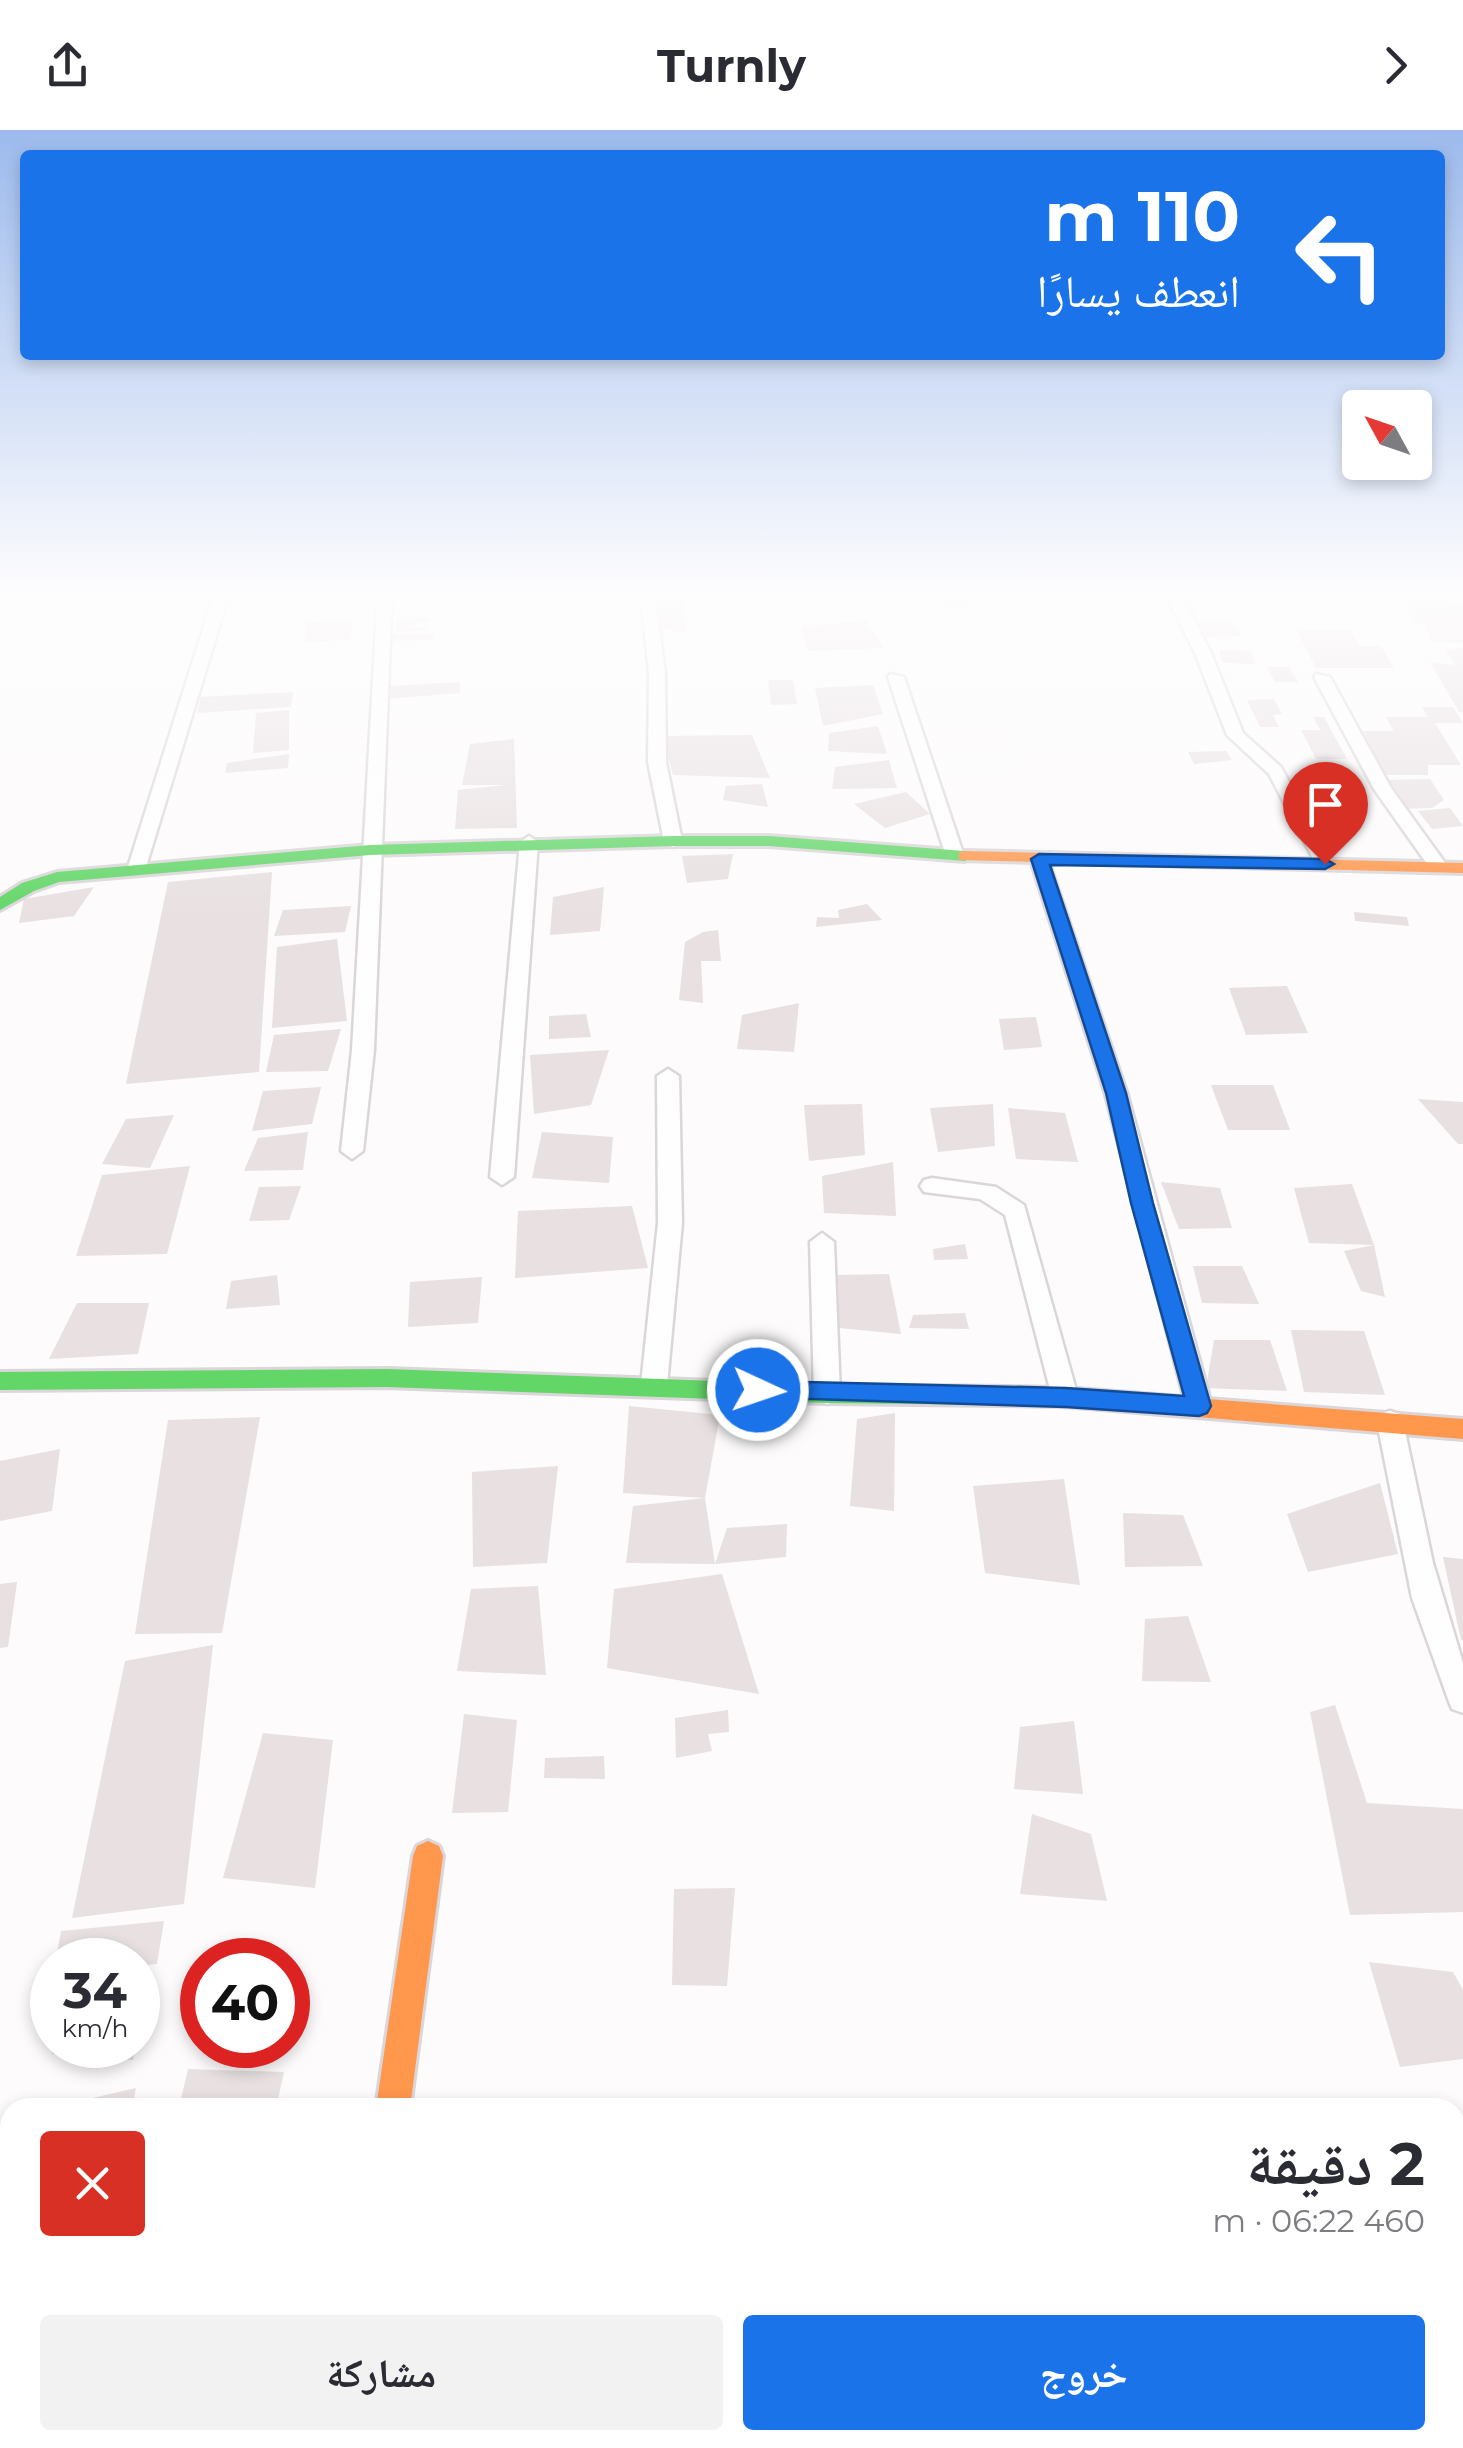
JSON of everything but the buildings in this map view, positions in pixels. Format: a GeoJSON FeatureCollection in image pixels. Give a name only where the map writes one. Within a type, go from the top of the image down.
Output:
{"type":"FeatureCollection","features":[{"type":"Feature","properties":{"kind":"street"},"geometry":{"type":"LineString","coordinates":[[136,870],[189,699]]}},
{"type":"Feature","properties":{"kind":"street"},"geometry":{"type":"LineString","coordinates":[[352,1150],[363,1050],[378,699]]}},
{"type":"Feature","properties":{"kind":"street"},"geometry":{"type":"LineString","coordinates":[[656,699],[657,762],[673,841]]}},
{"type":"Feature","properties":{"kind":"street"},"geometry":{"type":"LineString","coordinates":[[903,699],[955,856]]}},
{"type":"Feature","properties":{"kind":"street"},"geometry":{"type":"LineString","coordinates":[[1221,699],[1235,735],[1243,745],[1264,756],[1279,776],[1325,864]]}},
{"type":"Feature","properties":{"kind":"street"},"geometry":{"type":"LineString","coordinates":[[1334,699],[1383,789],[1439,867]]}},
{"type":"Feature","properties":{"kind":"street"},"geometry":{"type":"LineString","coordinates":[[0,906],[28,887],[57,877],[370,850],[528,842],[769,840],[955,856],[1463,868]]}},
{"type":"Feature","properties":{"kind":"street"},"geometry":{"type":"LineString","coordinates":[[502,1177],[528,842]]}},
{"type":"Feature","properties":{"kind":"street"},"geometry":{"type":"LineString","coordinates":[[1039,859],[1116,1093],[1142,1203],[1199,1406]]}},
{"type":"Feature","properties":{"kind":"street"},"geometry":{"type":"LineString","coordinates":[[654,1385],[670,1224],[668,1076]]}},
{"type":"Feature","properties":{"kind":"street"},"geometry":{"type":"LineString","coordinates":[[932,1186],[984,1189],[1003,1198],[1016,1212],[1066,1398]]}},
{"type":"Feature","properties":{"kind":"street"},"geometry":{"type":"LineString","coordinates":[[822,1242],[827,1394]]}},
{"type":"Feature","properties":{"kind":"street"},"geometry":{"type":"LineString","coordinates":[[0,1381],[387,1378],[827,1394],[1066,1398],[1463,1429]]}},
{"type":"Feature","properties":{"kind":"street"},"geometry":{"type":"LineString","coordinates":[[1390,1422],[1419,1557],[1449,1669],[1463,1699]]}},
{"type":"Feature","properties":{"kind":"street"},"geometry":{"type":"LineString","coordinates":[[394,2098],[428,1856]]}},
{"type":"Feature","properties":{"kind":"traffic: fast"},"geometry":{"type":"LineString","coordinates":[[0,905],[28,887],[57,877],[370,850],[769,841],[965,856]]}},
{"type":"Feature","properties":{"kind":"traffic: fast"},"geometry":{"type":"LineString","coordinates":[[0,1381],[387,1378],[827,1394],[1006,1396]]}},
{"type":"Feature","properties":{"kind":"traffic: slow"},"geometry":{"type":"LineString","coordinates":[[965,856],[1463,868]]}},
{"type":"Feature","properties":{"kind":"traffic: slow"},"geometry":{"type":"LineString","coordinates":[[1006,1396],[1065,1397],[1463,1429]]}},
{"type":"Feature","properties":{"kind":"traffic: slow"},"geometry":{"type":"LineString","coordinates":[[394,2098],[428,1856]]}},
{"type":"Feature","properties":{"kind":"route"},"geometry":{"type":"LineString","coordinates":[[758,1390],[1066,1398],[1199,1406],[1142,1203],[1116,1093],[1039,859],[1325,864]]}}]}
